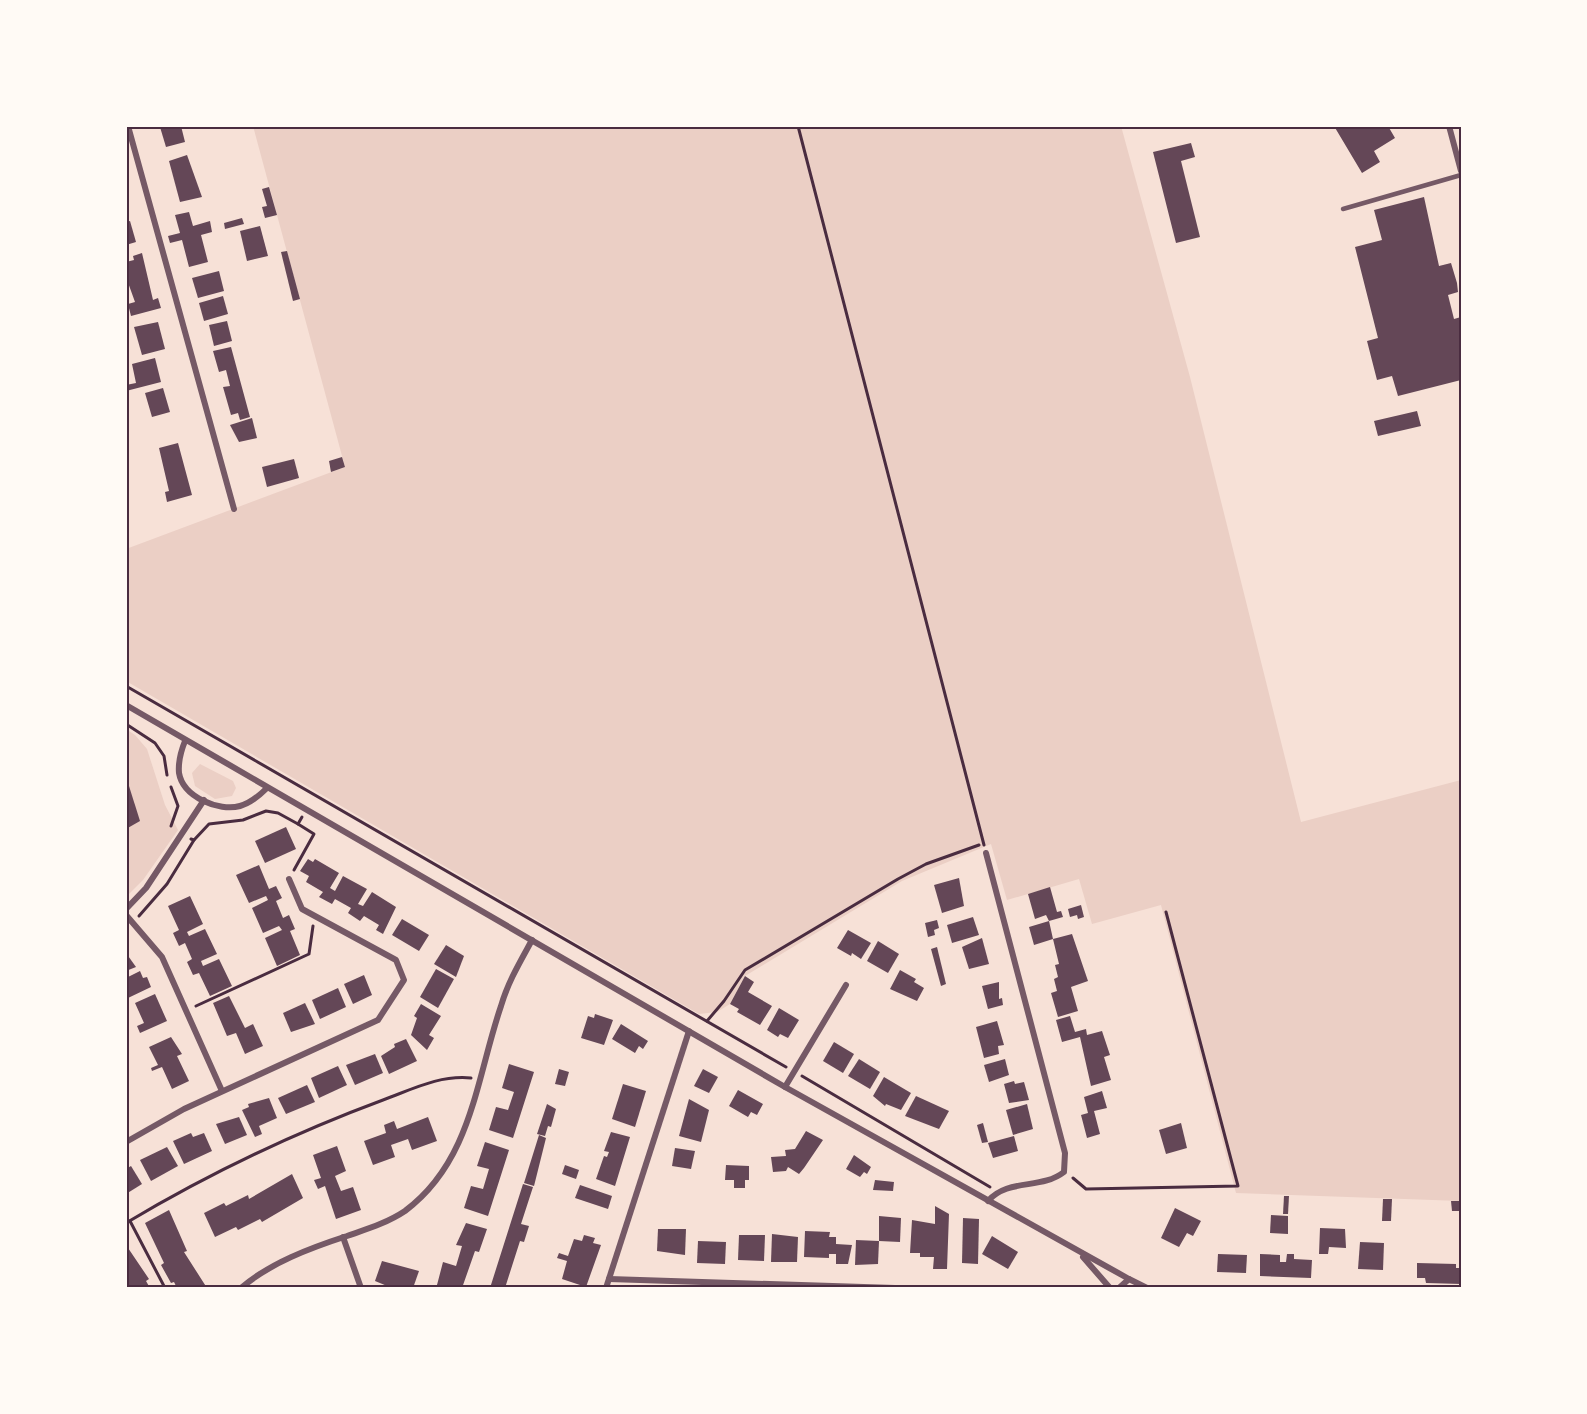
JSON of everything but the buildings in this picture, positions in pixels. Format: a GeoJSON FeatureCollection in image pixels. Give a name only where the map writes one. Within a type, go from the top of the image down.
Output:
{"type":"FeatureCollection","features":[{"type":"Feature","properties":{"kind":"street"},"geometry":{"type":"LineString","coordinates":[[128,126],[234,509]]}},
{"type":"Feature","properties":{"kind":"street"},"geometry":{"type":"LineString","coordinates":[[1449,126],[1461,173]]}},
{"type":"Feature","properties":{"kind":"street"},"geometry":{"type":"LineString","coordinates":[[126,705],[184,741],[785,1087],[1081,1254],[1147,1288]]}},
{"type":"Feature","properties":{"kind":"street"},"geometry":{"type":"LineString","coordinates":[[184,741],[179,760],[181,779],[194,794],[204,800],[225,808],[238,807],[252,802],[267,788]]}},
{"type":"Feature","properties":{"kind":"street"},"geometry":{"type":"LineString","coordinates":[[126,909],[146,888],[204,800]]}},
{"type":"Feature","properties":{"kind":"street"},"geometry":{"type":"LineString","coordinates":[[986,853],[1065,1153],[1064,1172],[1053,1180],[1012,1186],[997,1191],[988,1202]]}},
{"type":"Feature","properties":{"kind":"street"},"geometry":{"type":"LineString","coordinates":[[126,1142],[222,1091],[378,1020],[404,980],[396,960],[314,918],[302,909],[288,879]]}},
{"type":"Feature","properties":{"kind":"street"},"geometry":{"type":"LineString","coordinates":[[126,915],[159,952],[222,1091]]}},
{"type":"Feature","properties":{"kind":"street"},"geometry":{"type":"LineString","coordinates":[[241,1288],[292,1257],[385,1222],[403,1212],[433,1185],[444,1171],[462,1138],[482,1079],[500,1006],[512,975],[532,940]]}},
{"type":"Feature","properties":{"kind":"street"},"geometry":{"type":"LineString","coordinates":[[785,1087],[846,985]]}},
{"type":"Feature","properties":{"kind":"street"},"geometry":{"type":"LineString","coordinates":[[606,1288],[689,1031]]}},
{"type":"Feature","properties":{"kind":"street"},"geometry":{"type":"LineString","coordinates":[[343,1237],[361,1288]]}},
{"type":"Feature","properties":{"kind":"street"},"geometry":{"type":"LineString","coordinates":[[1081,1254],[1110,1288]]}},
{"type":"Feature","properties":{"kind":"street"},"geometry":{"type":"LineString","coordinates":[[609,1279],[895,1288]]}},
{"type":"Feature","properties":{"kind":"street"},"geometry":{"type":"LineString","coordinates":[[1119,1288],[1129,1279]]}},
{"type":"Feature","properties":{"kind":"lane"},"geometry":{"type":"LineString","coordinates":[[1343,209],[1461,173]]}},
{"type":"Feature","properties":{"kind":"path"},"geometry":{"type":"LineString","coordinates":[[798,126],[986,853]]}},
{"type":"Feature","properties":{"kind":"path"},"geometry":{"type":"LineString","coordinates":[[126,686],[997,1191]]}},
{"type":"Feature","properties":{"kind":"path"},"geometry":{"type":"LineString","coordinates":[[126,724],[155,743],[164,756],[165,770],[178,807],[171,827],[194,840]]}},
{"type":"Feature","properties":{"kind":"path"},"geometry":{"type":"LineString","coordinates":[[298,824],[315,795]]}},
{"type":"Feature","properties":{"kind":"path"},"geometry":{"type":"LineString","coordinates":[[132,922],[167,884],[201,831],[213,823],[243,820],[266,811],[278,813],[314,834],[288,879]]}},
{"type":"Feature","properties":{"kind":"path"},"geometry":{"type":"LineString","coordinates":[[706,1021],[724,1001],[745,970],[926,864],[983,843]]}},
{"type":"Feature","properties":{"kind":"path"},"geometry":{"type":"LineString","coordinates":[[1064,1172],[1086,1188],[1238,1186],[1167,912]]}},
{"type":"Feature","properties":{"kind":"path"},"geometry":{"type":"LineString","coordinates":[[186,1010],[309,954],[314,918]]}},
{"type":"Feature","properties":{"kind":"path"},"geometry":{"type":"LineString","coordinates":[[165,1288],[128,1222],[186,1187],[332,1119],[449,1076],[482,1079]]}},
{"type":"Feature","properties":{"kind":"shaded area"},"geometry":{"type":"Polygon","coordinates":[[[253,126],[1121,126],[1190,377],[1301,822],[1461,780],[1461,1201],[1236,1193],[1161,905],[1092,924],[1079,879],[1007,900],[991,844],[902,881],[745,976],[730,1004],[717,1012],[699,1014],[126,681],[126,549],[345,467],[253,126]]]}},
{"type":"Feature","properties":{"kind":"shaded area"},"geometry":{"type":"Polygon","coordinates":[[[126,729],[135,735],[147,749],[165,805],[178,830],[143,880],[126,897],[126,729]]]}},
{"type":"Feature","properties":{"kind":"shaded area"},"geometry":{"type":"Polygon","coordinates":[[[200,764],[233,781],[236,788],[232,796],[215,799],[195,786],[192,773],[200,764]]]}}]}
